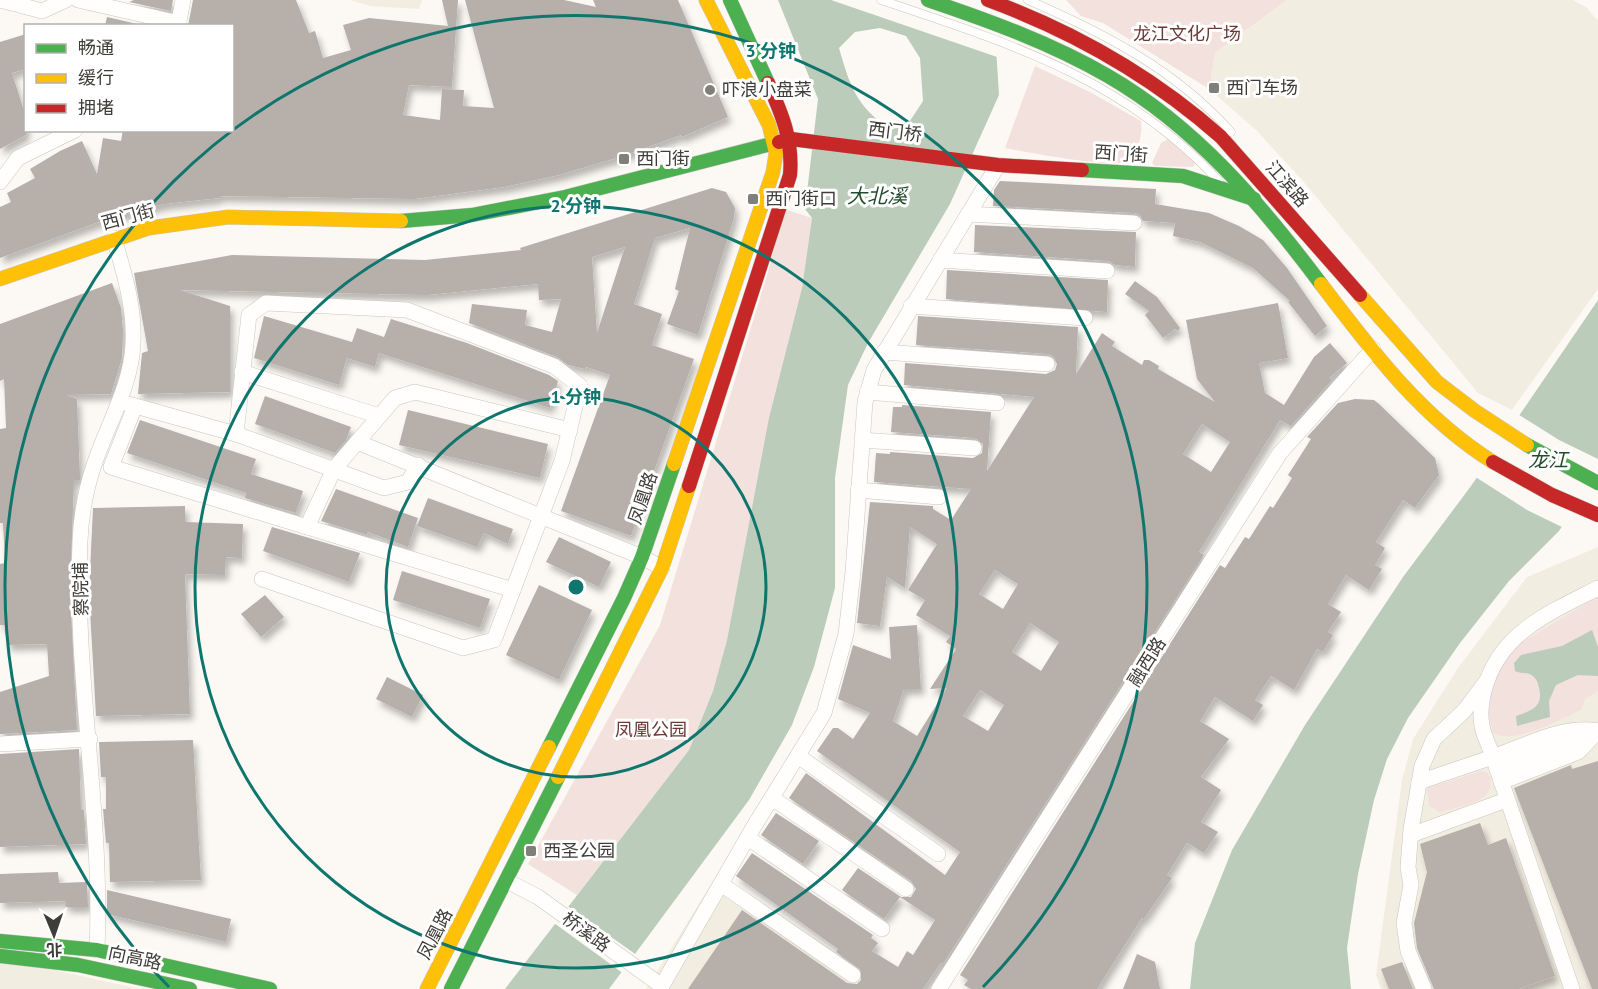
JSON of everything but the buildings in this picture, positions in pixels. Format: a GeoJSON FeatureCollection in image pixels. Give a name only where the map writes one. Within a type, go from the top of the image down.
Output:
{"type":"FeatureCollection","features":[{"type":"Feature","properties":{"kind":"street"},"geometry":{"type":"LineString","coordinates":[[0,0],[42,11],[66,0]]}},
{"type":"Feature","properties":{"kind":"street"},"geometry":{"type":"LineString","coordinates":[[78,0],[178,24],[183,0]]}},
{"type":"Feature","properties":{"kind":"street","name":"凤凰路"},"geometry":{"type":"LineString","coordinates":[[427,989],[624,598],[642,557],[756,229],[773,172],[774,142],[769,125],[706,0]]}},
{"type":"Feature","properties":{"kind":"street"},"geometry":{"type":"LineString","coordinates":[[451,989],[637,623],[662,568],[790,175],[796,139],[786,123],[730,0]]}},
{"type":"Feature","properties":{"kind":"street","name":"江滨路"},"geometry":{"type":"LineString","coordinates":[[928,0],[1010,27],[1076,56],[1126,85],[1183,128],[1254,199],[1422,407],[1480,453],[1591,513]]}},
{"type":"Feature","properties":{"kind":"street","name":"江滨路"},"geometry":{"type":"LineString","coordinates":[[988,0],[1041,19],[1111,54],[1194,112],[1221,137],[1437,382],[1497,428],[1528,447],[1598,483]]}},
{"type":"Feature","properties":{"kind":"street"},"geometry":{"type":"LineString","coordinates":[[0,182],[18,159],[71,132]]}},
{"type":"Feature","properties":{"kind":"street","name":"西门街"},"geometry":{"type":"LineString","coordinates":[[0,279],[114,238],[149,228],[228,217],[278,216],[412,221],[472,215],[565,197],[774,142],[796,139]]}},
{"type":"Feature","properties":{"kind":"street","name":"西门桥"},"geometry":{"type":"LineString","coordinates":[[796,139],[991,163]]}},
{"type":"Feature","properties":{"kind":"street"},"geometry":{"type":"LineString","coordinates":[[659,986],[824,713],[846,634],[867,393],[874,370],[968,214],[991,163]]}},
{"type":"Feature","properties":{"kind":"street","name":"西门街"},"geometry":{"type":"LineString","coordinates":[[991,163],[1183,176],[1254,199]]}},
{"type":"Feature","properties":{"kind":"street"},"geometry":{"type":"LineString","coordinates":[[968,214],[1134,224]]}},
{"type":"Feature","properties":{"kind":"street","name":"察院埔"},"geometry":{"type":"LineString","coordinates":[[97,950],[97,851],[80,594],[80,540],[94,466],[119,401],[132,359],[132,306],[114,238]]}},
{"type":"Feature","properties":{"kind":"street"},"geometry":{"type":"LineString","coordinates":[[940,260],[1107,271]]}},
{"type":"Feature","properties":{"kind":"street"},"geometry":{"type":"LineString","coordinates":[[236,434],[249,315],[266,303],[407,310],[554,366],[580,386],[562,461],[494,640],[463,648],[262,579]]}},
{"type":"Feature","properties":{"kind":"street"},"geometry":{"type":"LineString","coordinates":[[911,306],[1085,318]]}},
{"type":"Feature","properties":{"kind":"street","name":"融西路"},"geometry":{"type":"LineString","coordinates":[[939,989],[1280,453],[1373,349]]}},
{"type":"Feature","properties":{"kind":"street"},"geometry":{"type":"LineString","coordinates":[[884,352],[1047,364]]}},
{"type":"Feature","properties":{"kind":"street"},"geometry":{"type":"LineString","coordinates":[[242,372],[379,416]]}},
{"type":"Feature","properties":{"kind":"street"},"geometry":{"type":"LineString","coordinates":[[307,527],[334,469],[395,398],[415,392],[570,430]]}},
{"type":"Feature","properties":{"kind":"street"},"geometry":{"type":"LineString","coordinates":[[867,393],[997,403]]}},
{"type":"Feature","properties":{"kind":"street"},"geometry":{"type":"LineString","coordinates":[[119,401],[236,434],[384,488],[408,482],[418,465]]}},
{"type":"Feature","properties":{"kind":"street"},"geometry":{"type":"LineString","coordinates":[[135,406],[111,467],[513,590]]}},
{"type":"Feature","properties":{"kind":"street"},"geometry":{"type":"LineString","coordinates":[[862,440],[974,448]]}},
{"type":"Feature","properties":{"kind":"street"},"geometry":{"type":"LineString","coordinates":[[357,442],[642,557],[662,568]]}},
{"type":"Feature","properties":{"kind":"street"},"geometry":{"type":"LineString","coordinates":[[858,490],[939,497]]}},
{"type":"Feature","properties":{"kind":"street"},"geometry":{"type":"LineString","coordinates":[[1572,989],[1482,726],[1480,699],[1502,649],[1517,634],[1598,588]]}},
{"type":"Feature","properties":{"kind":"street"},"geometry":{"type":"LineString","coordinates":[[1424,989],[1408,951],[1404,923],[1411,885],[1408,867],[1411,835],[1422,766],[1434,738],[1464,711],[1488,679]]}},
{"type":"Feature","properties":{"kind":"street"},"geometry":{"type":"LineString","coordinates":[[1497,769],[1564,733],[1583,728],[1598,731]]}},
{"type":"Feature","properties":{"kind":"street"},"geometry":{"type":"LineString","coordinates":[[1419,782],[1578,752],[1598,731]]}},
{"type":"Feature","properties":{"kind":"street"},"geometry":{"type":"LineString","coordinates":[[0,744],[90,739]]}},
{"type":"Feature","properties":{"kind":"street"},"geometry":{"type":"LineString","coordinates":[[798,756],[938,854]]}},
{"type":"Feature","properties":{"kind":"street"},"geometry":{"type":"LineString","coordinates":[[772,798],[906,890]]}},
{"type":"Feature","properties":{"kind":"street"},"geometry":{"type":"LineString","coordinates":[[1411,835],[1506,800]]}},
{"type":"Feature","properties":{"kind":"street"},"geometry":{"type":"LineString","coordinates":[[748,838],[882,929]]}},
{"type":"Feature","properties":{"kind":"street","name":"桥溪路"},"geometry":{"type":"LineString","coordinates":[[507,881],[538,897],[659,986]]}},
{"type":"Feature","properties":{"kind":"street"},"geometry":{"type":"LineString","coordinates":[[722,884],[853,975]]}},
{"type":"Feature","properties":{"kind":"street"},"geometry":{"type":"LineString","coordinates":[[0,941],[97,950],[270,989]]}},
{"type":"Feature","properties":{"kind":"street","name":"向高路"},"geometry":{"type":"LineString","coordinates":[[0,956],[78,965],[190,989]]}},
{"type":"Feature","properties":{"kind":"lane"},"geometry":{"type":"LineString","coordinates":[[881,0],[1007,42],[1066,68],[1122,100],[1164,129],[1225,188]]}},
{"type":"Feature","properties":{"kind":"lane"},"geometry":{"type":"LineString","coordinates":[[1028,0],[1091,27],[1147,59],[1203,103],[1237,138]]}},
{"type":"Feature","properties":{"kind":"lane"},"geometry":{"type":"LineString","coordinates":[[1304,217],[1443,377],[1497,428]]}},
{"type":"Feature","properties":{"kind":"shaded area"},"geometry":{"type":"Polygon","coordinates":[[[350,0],[422,0],[419,9],[370,6],[350,0]]]}},
{"type":"Feature","properties":{"kind":"shaded area"},"geometry":{"type":"Polygon","coordinates":[[[1287,0],[1573,0],[1586,7],[1598,21],[1598,289],[1512,410],[1478,393],[1303,181],[1257,131],[1209,89],[1215,53],[1287,0]]]}},
{"type":"Feature","properties":{"kind":"shaded area"},"geometry":{"type":"Polygon","coordinates":[[[1598,547],[1598,989],[1381,989],[1376,975],[1402,780],[1413,739],[1458,668],[1527,577],[1598,547]]]}},
{"type":"Feature","properties":{"kind":"shaded area"},"geometry":{"type":"Polygon","coordinates":[[[718,873],[868,974],[858,989],[646,989],[718,873]]]}},
{"type":"Feature","properties":{"kind":"shaded area"},"geometry":{"type":"Polygon","coordinates":[[[0,962],[50,969],[140,989],[0,989],[0,962]]]}},
{"type":"Feature","properties":{"kind":"green space","name":"龙江文化广场"},"geometry":{"type":"Polygon","coordinates":[[[1066,0],[1287,0],[1215,53],[1209,89],[1103,23],[1081,16],[1066,0]]]}},
{"type":"Feature","properties":{"kind":"green space"},"geometry":{"type":"Polygon","coordinates":[[[1035,66],[1090,92],[1141,121],[1139,144],[1130,159],[1125,162],[1102,163],[1005,148],[1035,66]]]}},
{"type":"Feature","properties":{"kind":"green space"},"geometry":{"type":"Polygon","coordinates":[[[1168,139],[1195,163],[1193,167],[1155,166],[1152,163],[1161,143],[1168,139]]]}},
{"type":"Feature","properties":{"kind":"green space","name":"凤凰公园"},"geometry":{"type":"Polygon","coordinates":[[[784,209],[812,218],[802,288],[770,418],[727,640],[713,691],[689,750],[577,895],[528,864],[660,625],[768,272],[784,209]]]}},
{"type":"Feature","properties":{"kind":"green space"},"geometry":{"type":"Polygon","coordinates":[[[1598,596],[1598,691],[1585,699],[1581,710],[1537,730],[1513,736],[1493,733],[1487,709],[1490,689],[1513,648],[1598,596]]]}},
{"type":"Feature","properties":{"kind":"green space"},"geometry":{"type":"Polygon","coordinates":[[[1482,771],[1488,773],[1490,783],[1489,790],[1484,797],[1467,805],[1440,812],[1429,806],[1427,788],[1482,771]]]}},
{"type":"Feature","properties":{"kind":"water","name":"大北溪"},"geometry":{"type":"Polygon","coordinates":[[[778,0],[993,0],[999,95],[950,204],[868,343],[848,385],[835,478],[835,588],[814,667],[792,725],[749,800],[609,989],[505,989],[689,750],[713,691],[727,640],[769,418],[802,288],[812,218],[805,209],[818,99],[778,0]],[[880,28],[855,32],[839,48],[856,94],[869,112],[890,129],[906,127],[923,101],[920,58],[906,36],[880,28]]]}},
{"type":"Feature","properties":{"kind":"water","name":"龙江"},"geometry":{"type":"Polygon","coordinates":[[[1598,300],[1598,473],[1559,531],[1509,581],[1460,643],[1408,718],[1387,759],[1374,800],[1358,874],[1347,948],[1351,989],[1190,989],[1195,943],[1232,850],[1305,725],[1403,577],[1471,486],[1598,300]]]}},
{"type":"Feature","properties":{"kind":"water"},"geometry":{"type":"Polygon","coordinates":[[[1592,630],[1598,647],[1598,676],[1578,675],[1556,685],[1549,701],[1550,717],[1517,726],[1516,716],[1535,707],[1540,700],[1540,694],[1534,677],[1515,671],[1514,663],[1521,655],[1562,646],[1592,630]]]}},
{"type":"Feature","properties":{"kind":"pier"},"geometry":{"type":"Polygon","coordinates":[[[831,0],[996,0],[1000,58],[831,0]]]}},
{"type":"Feature","properties":{"kind":"pier"},"geometry":{"type":"Polygon","coordinates":[[[1516,413],[1559,440],[1598,459],[1598,479],[1564,528],[1527,510],[1474,476],[1516,413]]]}},
{"type":"Feature","properties":{"kind":"pier"},"geometry":{"type":"Polygon","coordinates":[[[566,905],[638,956],[624,974],[554,923],[566,905]]]}},
{"type":"Feature","properties":{"kind":"traffic: fast"},"geometry":{"type":"LineString","coordinates":[[730,0],[768,83]]}},
{"type":"Feature","properties":{"kind":"traffic: fast"},"geometry":{"type":"LineString","coordinates":[[928,0],[1042,43],[1086,64],[1140,96],[1198,143],[1225,169],[1275,225],[1321,284]]}},
{"type":"Feature","properties":{"kind":"traffic: fast"},"geometry":{"type":"LineString","coordinates":[[401,221],[472,215],[565,197],[779,142]]}},
{"type":"Feature","properties":{"kind":"traffic: fast"},"geometry":{"type":"LineString","coordinates":[[1082,170],[1183,176],[1254,199]]}},
{"type":"Feature","properties":{"kind":"traffic: fast"},"geometry":{"type":"LineString","coordinates":[[1527,445],[1598,483]]}},
{"type":"Feature","properties":{"kind":"traffic: fast"},"geometry":{"type":"LineString","coordinates":[[549,747],[624,598],[642,557],[674,464]]}},
{"type":"Feature","properties":{"kind":"traffic: fast"},"geometry":{"type":"LineString","coordinates":[[451,989],[558,777]]}},
{"type":"Feature","properties":{"kind":"traffic: fast"},"geometry":{"type":"LineString","coordinates":[[0,941],[97,950],[270,989]]}},
{"type":"Feature","properties":{"kind":"traffic: fast"},"geometry":{"type":"LineString","coordinates":[[0,956],[78,965],[190,989]]}},
{"type":"Feature","properties":{"kind":"traffic: slow"},"geometry":{"type":"LineString","coordinates":[[674,464],[773,172],[776,153],[769,125],[706,0]]}},
{"type":"Feature","properties":{"kind":"traffic: slow"},"geometry":{"type":"LineString","coordinates":[[0,279],[149,228],[228,217],[401,221]]}},
{"type":"Feature","properties":{"kind":"traffic: slow"},"geometry":{"type":"LineString","coordinates":[[1321,284],[1359,334],[1420,404],[1443,425],[1493,462]]}},
{"type":"Feature","properties":{"kind":"traffic: slow"},"geometry":{"type":"LineString","coordinates":[[1360,295],[1437,382],[1475,411],[1527,445]]}},
{"type":"Feature","properties":{"kind":"traffic: slow"},"geometry":{"type":"LineString","coordinates":[[558,777],[662,568],[689,486]]}},
{"type":"Feature","properties":{"kind":"traffic: slow"},"geometry":{"type":"LineString","coordinates":[[427,989],[549,747]]}},
{"type":"Feature","properties":{"kind":"traffic: jam"},"geometry":{"type":"LineString","coordinates":[[988,0],[1051,26],[1111,57],[1194,115],[1221,137],[1360,295]]}},
{"type":"Feature","properties":{"kind":"traffic: jam"},"geometry":{"type":"LineString","coordinates":[[689,486],[790,175],[788,139],[768,83]]}},
{"type":"Feature","properties":{"kind":"traffic: jam"},"geometry":{"type":"LineString","coordinates":[[779,142],[791,139],[998,165],[1082,170]]}},
{"type":"Feature","properties":{"kind":"traffic: jam"},"geometry":{"type":"LineString","coordinates":[[1493,462],[1552,495],[1598,515]]}},
{"type":"Feature","properties":{"kind":"place","name":"西门车场"},"geometry":{"type":"Point","coordinates":[1214,88]}},
{"type":"Feature","properties":{"kind":"place","name":"吓浪小盘菜"},"geometry":{"type":"Point","coordinates":[710,90]}},
{"type":"Feature","properties":{"kind":"place","name":"西门街"},"geometry":{"type":"Point","coordinates":[624,159]}},
{"type":"Feature","properties":{"kind":"place","name":"西门街口"},"geometry":{"type":"Point","coordinates":[753,199]}},
{"type":"Feature","properties":{"kind":"place","name":"西圣公园"},"geometry":{"type":"Point","coordinates":[531,851]}}]}
